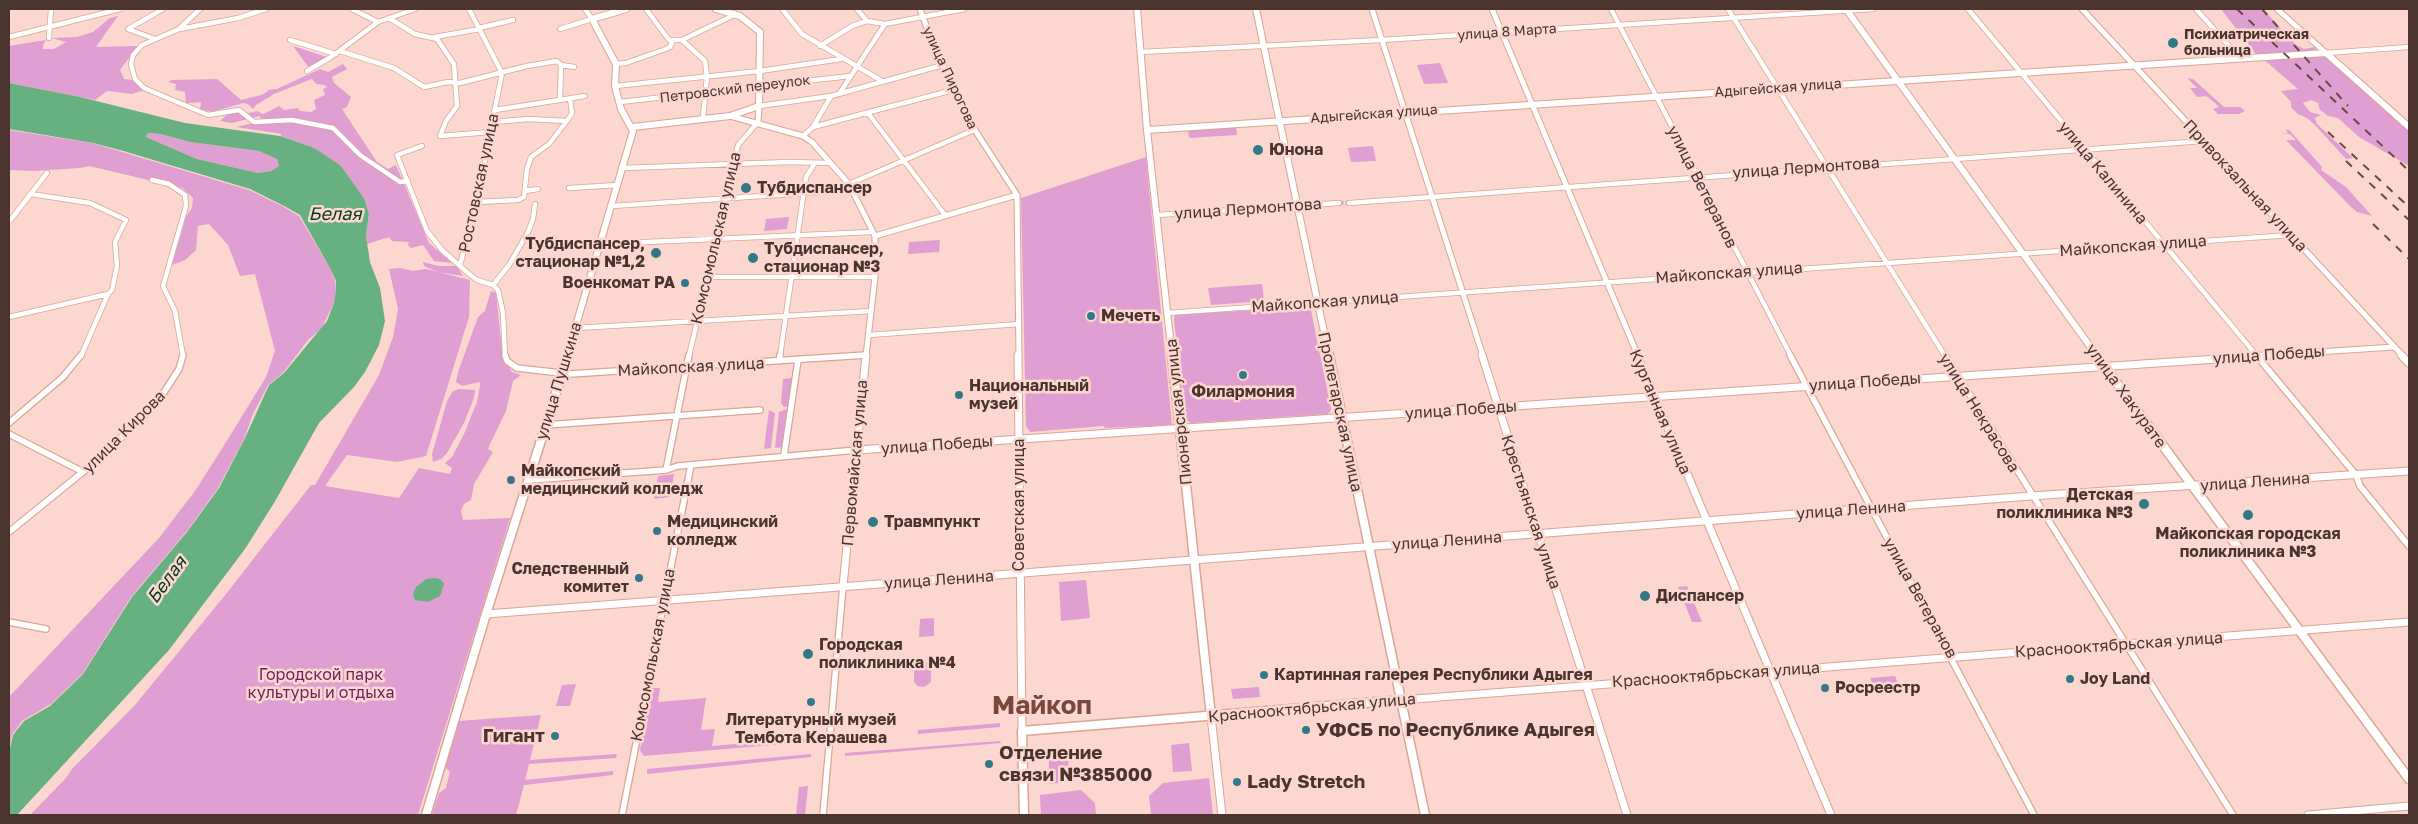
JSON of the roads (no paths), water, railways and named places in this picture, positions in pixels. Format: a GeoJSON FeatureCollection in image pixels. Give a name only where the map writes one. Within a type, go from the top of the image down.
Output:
{"type":"FeatureCollection","features":[{"type":"Feature","properties":{"kind":"main road"},"geometry":{"type":"LineString","coordinates":[[626,9],[592,19],[616,64],[615,86],[628,122],[633,127],[703,117],[730,116],[759,106],[760,32],[740,16],[717,9]]}},
{"type":"Feature","properties":{"kind":"main road","name":"Пионерская улица"},"geometry":{"type":"LineString","coordinates":[[1137,9],[1147,130],[1158,215],[1211,716]]}},
{"type":"Feature","properties":{"kind":"main road","name":"Пролетарская улица"},"geometry":{"type":"LineString","coordinates":[[1256,9],[1425,815]]}},
{"type":"Feature","properties":{"kind":"main road","name":"улица Хакурате"},"geometry":{"type":"LineString","coordinates":[[1846,10],[2192,487],[2409,779]]}},
{"type":"Feature","properties":{"kind":"main road"},"geometry":{"type":"LineString","coordinates":[[2326,53],[2409,127]]}},
{"type":"Feature","properties":{"kind":"main road","name":"Адыгейская улица"},"geometry":{"type":"LineString","coordinates":[[1147,130],[2239,57],[2326,53]]}},
{"type":"Feature","properties":{"kind":"main road","name":"улица Пушкина"},"geometry":{"type":"LineString","coordinates":[[426,815],[439,781],[486,614],[576,328],[623,168],[633,127]]}},
{"type":"Feature","properties":{"kind":"main road","name":"Краснооктябрьская улица"},"geometry":{"type":"LineString","coordinates":[[1022,732],[1402,700]]}},
{"type":"Feature","properties":{"kind":"main road","name":"Советская улица"},"geometry":{"type":"LineString","coordinates":[[1022,732],[1024,815]]}},
{"type":"Feature","properties":{"kind":"street"},"geometry":{"type":"LineString","coordinates":[[49,38],[51,9]]}},
{"type":"Feature","properties":{"kind":"street"},"geometry":{"type":"LineString","coordinates":[[9,37],[120,9]]}},
{"type":"Feature","properties":{"kind":"street"},"geometry":{"type":"LineString","coordinates":[[155,39],[128,29],[133,24],[163,9]]}},
{"type":"Feature","properties":{"kind":"street"},"geometry":{"type":"LineString","coordinates":[[179,29],[200,9]]}},
{"type":"Feature","properties":{"kind":"street"},"geometry":{"type":"LineString","coordinates":[[266,9],[238,18],[179,29],[142,45],[133,55],[131,64],[135,79],[144,88],[208,115],[239,110],[254,122],[292,120],[333,128],[360,155],[400,182],[408,181]]}},
{"type":"Feature","properties":{"kind":"street"},"geometry":{"type":"LineString","coordinates":[[352,9],[378,22]]}},
{"type":"Feature","properties":{"kind":"street"},"geometry":{"type":"LineString","coordinates":[[307,70],[338,52],[378,22],[416,9]]}},
{"type":"Feature","properties":{"kind":"street"},"geometry":{"type":"LineString","coordinates":[[469,9],[502,73]]}},
{"type":"Feature","properties":{"kind":"street"},"geometry":{"type":"LineString","coordinates":[[560,29],[592,19],[585,9]]}},
{"type":"Feature","properties":{"kind":"street"},"geometry":{"type":"LineString","coordinates":[[646,9],[669,40],[682,40],[734,14]]}},
{"type":"Feature","properties":{"kind":"street"},"geometry":{"type":"LineString","coordinates":[[782,9],[802,34],[841,59],[882,81]]}},
{"type":"Feature","properties":{"kind":"street"},"geometry":{"type":"LineString","coordinates":[[857,9],[867,21]]}},
{"type":"Feature","properties":{"kind":"street","name":"улица Пирогова"},"geometry":{"type":"LineString","coordinates":[[920,9],[922,18],[953,90],[974,130],[1017,195]]}},
{"type":"Feature","properties":{"kind":"street"},"geometry":{"type":"LineString","coordinates":[[820,46],[852,26],[867,21],[885,24],[964,9]]}},
{"type":"Feature","properties":{"kind":"street","name":"Крестьянская улица"},"geometry":{"type":"LineString","coordinates":[[1372,9],[1406,112],[1497,408],[1587,685],[1626,815]]}},
{"type":"Feature","properties":{"kind":"street","name":"Курганная улица"},"geometry":{"type":"LineString","coordinates":[[1492,9],[1530,104],[1831,815]]}},
{"type":"Feature","properties":{"kind":"street","name":"улица Ветеранов"},"geometry":{"type":"LineString","coordinates":[[1611,9],[1806,387],[2034,815]]}},
{"type":"Feature","properties":{"kind":"street","name":"улица Некрасова"},"geometry":{"type":"LineString","coordinates":[[1728,9],[2031,496],[2233,815]]}},
{"type":"Feature","properties":{"kind":"street","name":"улица 8 Марта"},"geometry":{"type":"LineString","coordinates":[[1140,52],[1381,40],[1873,9]]}},
{"type":"Feature","properties":{"kind":"street","name":"улица Калинина"},"geometry":{"type":"LineString","coordinates":[[1968,9],[2356,475],[2360,486],[2409,546]]}},
{"type":"Feature","properties":{"kind":"street","name":"Привокзальная улица"},"geometry":{"type":"LineString","coordinates":[[2082,9],[2409,363]]}},
{"type":"Feature","properties":{"kind":"street"},"geometry":{"type":"LineString","coordinates":[[2196,9],[2239,57]]}},
{"type":"Feature","properties":{"kind":"street"},"geometry":{"type":"LineString","coordinates":[[2277,9],[2326,53]]}},
{"type":"Feature","properties":{"kind":"street"},"geometry":{"type":"LineString","coordinates":[[389,18],[415,34],[437,39],[454,64],[457,109],[448,117],[440,136],[491,132]]}},
{"type":"Feature","properties":{"kind":"street"},"geometry":{"type":"LineString","coordinates":[[432,37],[479,29],[513,20]]}},
{"type":"Feature","properties":{"kind":"street"},"geometry":{"type":"LineString","coordinates":[[838,94],[885,24]]}},
{"type":"Feature","properties":{"kind":"street"},"geometry":{"type":"LineString","coordinates":[[290,40],[304,43],[315,49],[338,52],[394,68],[424,87],[448,82],[455,83],[554,60],[560,64],[574,67]]}},
{"type":"Feature","properties":{"kind":"street"},"geometry":{"type":"LineString","coordinates":[[616,64],[626,63],[663,50],[670,47],[673,40]]}},
{"type":"Feature","properties":{"kind":"street"},"geometry":{"type":"LineString","coordinates":[[682,40],[705,62],[707,77],[703,117]]}},
{"type":"Feature","properties":{"kind":"street","name":"Адыгейская улица"},"geometry":{"type":"LineString","coordinates":[[2326,53],[2409,47]]}},
{"type":"Feature","properties":{"kind":"street"},"geometry":{"type":"LineString","coordinates":[[615,86],[760,71],[841,59]]}},
{"type":"Feature","properties":{"kind":"street"},"geometry":{"type":"LineString","coordinates":[[560,64],[560,98]]}},
{"type":"Feature","properties":{"kind":"street"},"geometry":{"type":"LineString","coordinates":[[758,122],[759,106],[831,96],[943,65]]}},
{"type":"Feature","properties":{"kind":"street","name":"Ростовская улица"},"geometry":{"type":"LineString","coordinates":[[493,285],[477,280],[460,265],[477,202],[502,73]]}},
{"type":"Feature","properties":{"kind":"street","name":"Петровский переулок"},"geometry":{"type":"LineString","coordinates":[[620,102],[850,76]]}},
{"type":"Feature","properties":{"kind":"street"},"geometry":{"type":"LineString","coordinates":[[813,126],[953,90]]}},
{"type":"Feature","properties":{"kind":"street"},"geometry":{"type":"LineString","coordinates":[[495,110],[560,98],[570,99],[585,96]]}},
{"type":"Feature","properties":{"kind":"street"},"geometry":{"type":"LineString","coordinates":[[730,116],[758,122],[803,136],[813,126],[831,96]]}},
{"type":"Feature","properties":{"kind":"street"},"geometry":{"type":"LineString","coordinates":[[477,202],[518,200],[524,197],[527,169],[531,157],[537,150],[549,144],[572,113],[570,99]]}},
{"type":"Feature","properties":{"kind":"street"},"geometry":{"type":"LineString","coordinates":[[868,113],[945,215]]}},
{"type":"Feature","properties":{"kind":"street"},"geometry":{"type":"LineString","coordinates":[[493,122],[529,119],[566,121]]}},
{"type":"Feature","properties":{"kind":"street","name":"Комсомольская улица"},"geometry":{"type":"LineString","coordinates":[[666,470],[696,322],[738,144],[758,122]]}},
{"type":"Feature","properties":{"kind":"street"},"geometry":{"type":"LineString","coordinates":[[849,184],[974,130]]}},
{"type":"Feature","properties":{"kind":"street","name":"Первомайская улица"},"geometry":{"type":"LineString","coordinates":[[803,136],[853,190],[873,234],[875,277],[843,586],[823,815]]}},
{"type":"Feature","properties":{"kind":"street","name":"улица Лермонтова"},"geometry":{"type":"LineString","coordinates":[[1349,203],[1697,176],[2203,141]]}},
{"type":"Feature","properties":{"kind":"street"},"geometry":{"type":"LineString","coordinates":[[422,146],[397,155],[427,230],[442,250],[460,265]]}},
{"type":"Feature","properties":{"kind":"street"},"geometry":{"type":"LineString","coordinates":[[779,362],[790,277],[804,195],[809,170],[815,163]]}},
{"type":"Feature","properties":{"kind":"street"},"geometry":{"type":"LineString","coordinates":[[623,168],[830,163]]}},
{"type":"Feature","properties":{"kind":"street"},"geometry":{"type":"LineString","coordinates":[[9,222],[47,173]]}},
{"type":"Feature","properties":{"kind":"street","name":"улица Кирова"},"geometry":{"type":"LineString","coordinates":[[9,532],[83,472],[157,403],[174,378],[183,356],[175,311],[163,286],[186,206],[185,195],[174,187],[152,180]]}},
{"type":"Feature","properties":{"kind":"street"},"geometry":{"type":"LineString","coordinates":[[569,188],[618,185]]}},
{"type":"Feature","properties":{"kind":"street"},"geometry":{"type":"LineString","coordinates":[[526,191],[538,189]]}},
{"type":"Feature","properties":{"kind":"street"},"geometry":{"type":"LineString","coordinates":[[612,206],[804,195],[853,190]]}},
{"type":"Feature","properties":{"kind":"street"},"geometry":{"type":"LineString","coordinates":[[9,423],[63,377],[79,360],[108,294],[112,290],[116,276],[115,242],[126,220],[90,203],[31,194]]}},
{"type":"Feature","properties":{"kind":"street"},"geometry":{"type":"LineString","coordinates":[[601,244],[716,240],[798,234],[873,234],[1017,195]]}},
{"type":"Feature","properties":{"kind":"street","name":"Советская улица"},"geometry":{"type":"LineString","coordinates":[[1017,195],[1022,732]]}},
{"type":"Feature","properties":{"kind":"street","name":"улица Лермонтова"},"geometry":{"type":"LineString","coordinates":[[1158,215],[1339,203]]}},
{"type":"Feature","properties":{"kind":"street"},"geometry":{"type":"LineString","coordinates":[[493,285],[509,265],[528,232],[533,219],[535,204]]}},
{"type":"Feature","properties":{"kind":"street","name":"Майкопская улица"},"geometry":{"type":"LineString","coordinates":[[1167,313],[2290,235]]}},
{"type":"Feature","properties":{"kind":"street"},"geometry":{"type":"LineString","coordinates":[[706,277],[875,277]]}},
{"type":"Feature","properties":{"kind":"street","name":"Майкопская улица"},"geometry":{"type":"LineString","coordinates":[[493,285],[498,290],[503,313],[504,352],[507,361],[518,368],[562,374],[779,362],[866,355]]}},
{"type":"Feature","properties":{"kind":"street"},"geometry":{"type":"LineString","coordinates":[[9,317],[108,294]]}},
{"type":"Feature","properties":{"kind":"street"},"geometry":{"type":"LineString","coordinates":[[576,328],[871,311]]}},
{"type":"Feature","properties":{"kind":"street"},"geometry":{"type":"LineString","coordinates":[[869,335],[1019,324]]}},
{"type":"Feature","properties":{"kind":"street","name":"улица Победы"},"geometry":{"type":"LineString","coordinates":[[529,480],[666,470],[691,465],[857,450],[2394,347]]}},
{"type":"Feature","properties":{"kind":"street"},"geometry":{"type":"LineString","coordinates":[[784,456],[798,360]]}},
{"type":"Feature","properties":{"kind":"street"},"geometry":{"type":"LineString","coordinates":[[546,425],[678,414],[760,410]]}},
{"type":"Feature","properties":{"kind":"street"},"geometry":{"type":"LineString","coordinates":[[9,434],[83,472]]}},
{"type":"Feature","properties":{"kind":"street","name":"Комсомольская улица"},"geometry":{"type":"LineString","coordinates":[[622,815],[691,465]]}},
{"type":"Feature","properties":{"kind":"street","name":"улица Ленина"},"geometry":{"type":"LineString","coordinates":[[486,614],[2031,496],[2192,487],[2409,471]]}},
{"type":"Feature","properties":{"kind":"street","name":"Краснооктябрьская улица"},"geometry":{"type":"LineString","coordinates":[[1402,700],[2409,622]]}},
{"type":"Feature","properties":{"kind":"street"},"geometry":{"type":"LineString","coordinates":[[10,624],[46,629]]}},
{"type":"Feature","properties":{"kind":"street","name":"Пионерская улица"},"geometry":{"type":"LineString","coordinates":[[1211,716],[1222,815]]}},
{"type":"Feature","properties":{"kind":"street"},"geometry":{"type":"LineString","coordinates":[[2308,815],[2409,806]]}},
{"type":"Feature","properties":{"kind":"water","name":"Белая"},"geometry":{"type":"Polygon","coordinates":[[[9,83],[80,97],[185,123],[280,136],[312,147],[341,166],[364,198],[369,214],[366,236],[370,262],[380,288],[385,321],[379,345],[365,372],[354,387],[319,423],[274,503],[245,549],[169,650],[17,815],[9,815],[9,753],[13,735],[24,721],[50,706],[83,674],[132,597],[187,532],[219,488],[245,438],[269,385],[284,373],[327,321],[334,303],[336,281],[300,215],[250,189],[93,143],[9,129],[9,83]],[[148,133],[146,137],[197,159],[258,173],[271,171],[279,166],[277,159],[259,151],[190,142],[160,134],[148,133]]]}},
{"type":"Feature","properties":{"kind":"water"},"geometry":{"type":"Polygon","coordinates":[[[426,579],[440,579],[444,584],[440,596],[428,602],[415,600],[413,594],[416,587],[426,579]]]}},
{"type":"Feature","properties":{"kind":"tunnel"},"geometry":{"type":"LineString","coordinates":[[1339,203],[1349,203]]}},
{"type":"Feature","properties":{"kind":"railway"},"geometry":{"type":"LineString","coordinates":[[2237,9],[2409,171]]}},
{"type":"Feature","properties":{"kind":"railway"},"geometry":{"type":"LineString","coordinates":[[2262,9],[2348,106]]}},
{"type":"Feature","properties":{"kind":"railway"},"geometry":{"type":"LineString","coordinates":[[2328,132],[2409,207]]}},
{"type":"Feature","properties":{"kind":"railway"},"geometry":{"type":"LineString","coordinates":[[2346,161],[2409,220]]}},
{"type":"Feature","properties":{"kind":"railway"},"geometry":{"type":"LineString","coordinates":[[2373,224],[2409,259]]}},
{"type":"Feature","properties":{"kind":"place","name":"Психиатрическая больница"},"geometry":{"type":"Point","coordinates":[2173,43]}},
{"type":"Feature","properties":{"kind":"place","name":"Юнона"},"geometry":{"type":"Point","coordinates":[1258,150]}},
{"type":"Feature","properties":{"kind":"place","name":"Тубдиспансер"},"geometry":{"type":"Point","coordinates":[746,188]}},
{"type":"Feature","properties":{"kind":"place","name":"Тубдиспансер, стационар №1,2"},"geometry":{"type":"Point","coordinates":[656,253]}},
{"type":"Feature","properties":{"kind":"place","name":"Тубдиспансер, стационар №3"},"geometry":{"type":"Point","coordinates":[753,258]}},
{"type":"Feature","properties":{"kind":"place","name":"Военкомат РА"},"geometry":{"type":"Point","coordinates":[685,283]}},
{"type":"Feature","properties":{"kind":"place","name":"Мечеть"},"geometry":{"type":"Point","coordinates":[1091,316]}},
{"type":"Feature","properties":{"kind":"place","name":"Филармония"},"geometry":{"type":"Point","coordinates":[1243,375]}},
{"type":"Feature","properties":{"kind":"place","name":"Национальный музей"},"geometry":{"type":"Point","coordinates":[959,395]}},
{"type":"Feature","properties":{"kind":"place","name":"Майкопский медицинский колледж"},"geometry":{"type":"Point","coordinates":[511,480]}},
{"type":"Feature","properties":{"kind":"place","name":"Детская поликлиника №3"},"geometry":{"type":"Point","coordinates":[2144,504]}},
{"type":"Feature","properties":{"kind":"place","name":"Майкопская городская поликлиника №3"},"geometry":{"type":"Point","coordinates":[2248,515]}},
{"type":"Feature","properties":{"kind":"place","name":"Травмпункт"},"geometry":{"type":"Point","coordinates":[873,522]}},
{"type":"Feature","properties":{"kind":"place","name":"Медицинский колледж"},"geometry":{"type":"Point","coordinates":[657,531]}},
{"type":"Feature","properties":{"kind":"place","name":"Следственный комитет"},"geometry":{"type":"Point","coordinates":[639,578]}},
{"type":"Feature","properties":{"kind":"place","name":"Диспансер"},"geometry":{"type":"Point","coordinates":[1645,596]}},
{"type":"Feature","properties":{"kind":"place","name":"Городская поликлиника №4"},"geometry":{"type":"Point","coordinates":[808,654]}},
{"type":"Feature","properties":{"kind":"place","name":"Картинная галерея Республики Адыгея"},"geometry":{"type":"Point","coordinates":[1264,675]}},
{"type":"Feature","properties":{"kind":"place","name":"Joy Land"},"geometry":{"type":"Point","coordinates":[2070,679]}},
{"type":"Feature","properties":{"kind":"place","name":"Росреестр"},"geometry":{"type":"Point","coordinates":[1825,688]}},
{"type":"Feature","properties":{"kind":"place","name":"Литературный музей Тембота Керашева"},"geometry":{"type":"Point","coordinates":[811,702]}},
{"type":"Feature","properties":{"kind":"place","name":"УФСБ по Республике Адыгея"},"geometry":{"type":"Point","coordinates":[1306,730]}},
{"type":"Feature","properties":{"kind":"place","name":"Гигант"},"geometry":{"type":"Point","coordinates":[555,736]}},
{"type":"Feature","properties":{"kind":"place","name":"Отделение связи №385000"},"geometry":{"type":"Point","coordinates":[989,764]}},
{"type":"Feature","properties":{"kind":"place","name":"Lady Stretch"},"geometry":{"type":"Point","coordinates":[1237,782]}},
{"type":"Feature","properties":{"kind":"district","name":"Майкоп"},"geometry":{"type":"Point","coordinates":[1042,706]}},
{"type":"Feature","properties":{"kind":"park label","name":"Городской парк культуры и отдыха"},"geometry":{"type":"Point","coordinates":[321,684]}}]}
